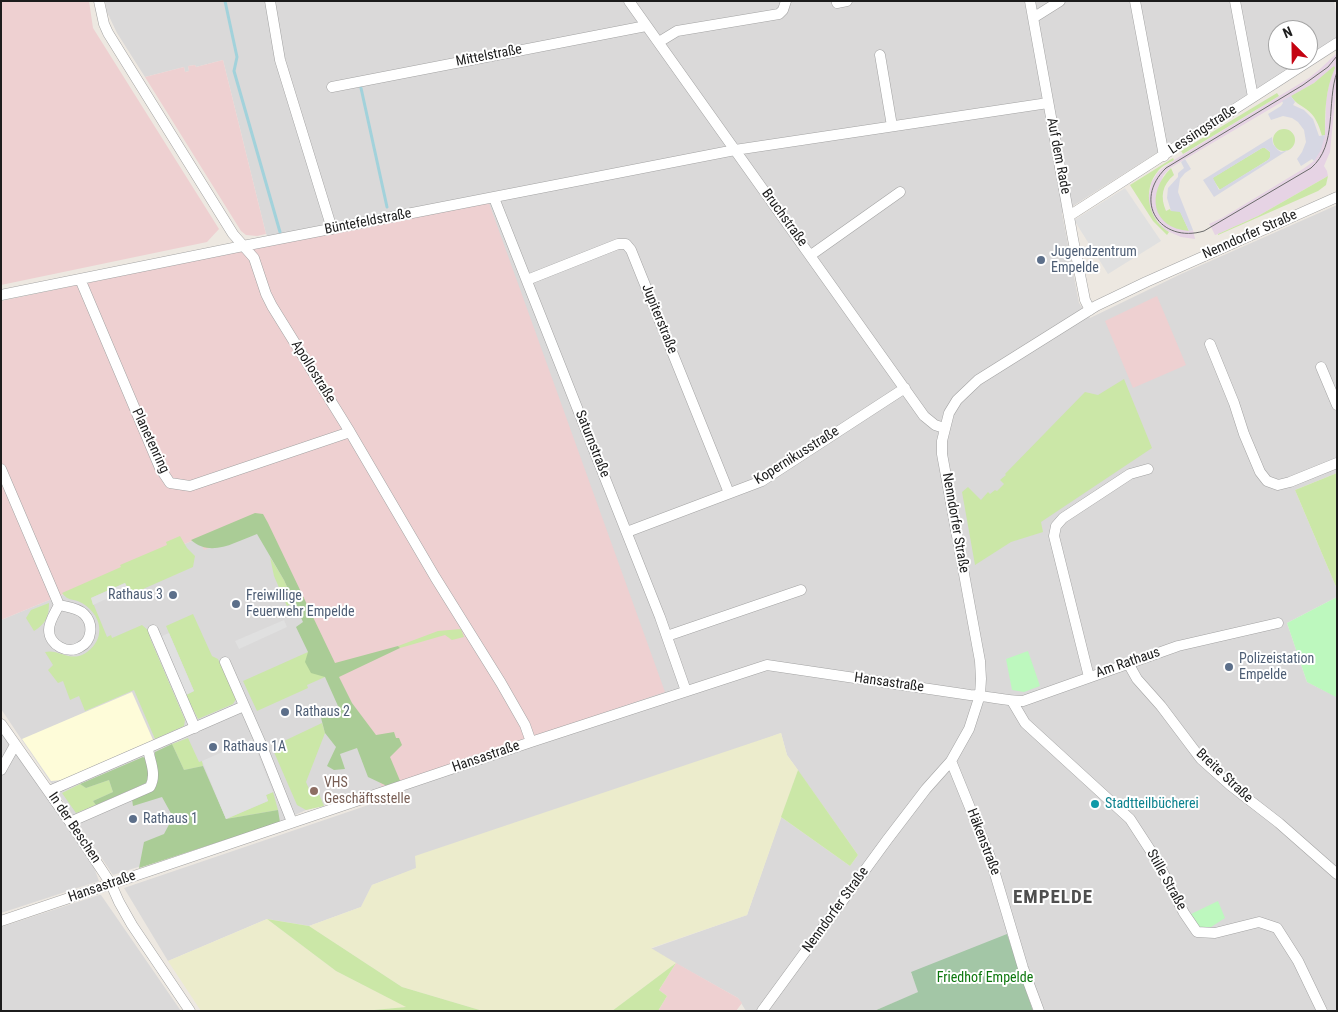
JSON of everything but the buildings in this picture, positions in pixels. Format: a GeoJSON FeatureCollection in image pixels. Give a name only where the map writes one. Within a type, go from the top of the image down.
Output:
{"type":"FeatureCollection","features":[{"type":"Feature","properties":{"kind":"street","name":"Apollostraße"},"geometry":{"type":"LineString","coordinates":[[99,1],[108,33],[233,234],[254,258],[272,306],[501,683],[525,725],[531,742]]}},
{"type":"Feature","properties":{"kind":"street"},"geometry":{"type":"LineString","coordinates":[[270,1],[280,60],[332,229]]}},
{"type":"Feature","properties":{"kind":"street","name":"Bruchstraße"},"geometry":{"type":"LineString","coordinates":[[629,1],[924,416],[935,425],[944,428]]}},
{"type":"Feature","properties":{"kind":"street"},"geometry":{"type":"LineString","coordinates":[[659,42],[677,31],[779,14],[783,10],[786,1]]}},
{"type":"Feature","properties":{"kind":"street","name":"Auf dem Rade"},"geometry":{"type":"LineString","coordinates":[[1030,1],[1085,300],[1090,310]]}},
{"type":"Feature","properties":{"kind":"street"},"geometry":{"type":"LineString","coordinates":[[1033,18],[1060,1]]}},
{"type":"Feature","properties":{"kind":"street"},"geometry":{"type":"LineString","coordinates":[[1135,1],[1164,156]]}},
{"type":"Feature","properties":{"kind":"street"},"geometry":{"type":"LineString","coordinates":[[1236,1],[1253,98]]}},
{"type":"Feature","properties":{"kind":"street","name":"Mittelstraße"},"geometry":{"type":"LineString","coordinates":[[332,87],[646,26]]}},
{"type":"Feature","properties":{"kind":"street","name":"Lessingstraße"},"geometry":{"type":"LineString","coordinates":[[1069,216],[1337,42]]}},
{"type":"Feature","properties":{"kind":"street"},"geometry":{"type":"LineString","coordinates":[[880,56],[892,126]]}},
{"type":"Feature","properties":{"kind":"street","name":"Büntefeldstraße"},"geometry":{"type":"LineString","coordinates":[[1,295],[735,150],[1048,103]]}},
{"type":"Feature","properties":{"kind":"street"},"geometry":{"type":"LineString","coordinates":[[810,255],[900,192]]}},
{"type":"Feature","properties":{"kind":"street","name":"Nenndorfer Straße"},"geometry":{"type":"LineString","coordinates":[[762,1011],[887,840],[926,789],[951,761],[969,729],[980,695],[980,661],[942,454],[944,428],[949,413],[957,400],[972,385],[1090,310],[1146,282],[1337,197]]}},
{"type":"Feature","properties":{"kind":"street","name":"Saturnstraße"},"geometry":{"type":"LineString","coordinates":[[494,198],[627,532],[686,691]]}},
{"type":"Feature","properties":{"kind":"street","name":"Jupiterstraße"},"geometry":{"type":"LineString","coordinates":[[527,280],[618,244],[626,244],[631,250],[728,493]]}},
{"type":"Feature","properties":{"kind":"street","name":"Planetenring"},"geometry":{"type":"LineString","coordinates":[[80,279],[160,468],[170,483],[190,486],[350,432]]}},
{"type":"Feature","properties":{"kind":"street"},"geometry":{"type":"LineString","coordinates":[[1210,344],[1234,403],[1244,434],[1260,472],[1267,481],[1278,485],[1290,482],[1337,463]]}},
{"type":"Feature","properties":{"kind":"street"},"geometry":{"type":"LineString","coordinates":[[1321,367],[1337,405]]}},
{"type":"Feature","properties":{"kind":"street","name":"Kopernikusstraße"},"geometry":{"type":"LineString","coordinates":[[627,532],[762,481],[905,388]]}},
{"type":"Feature","properties":{"kind":"street"},"geometry":{"type":"LineString","coordinates":[[1,469],[59,605],[52,619],[49,632],[56,645],[67,650],[80,648],[87,641],[91,631],[90,623],[84,614],[75,609],[59,605]]}},
{"type":"Feature","properties":{"kind":"street"},"geometry":{"type":"LineString","coordinates":[[1089,677],[1054,536],[1056,526],[1063,518],[1130,474],[1148,469]]}},
{"type":"Feature","properties":{"kind":"street"},"geometry":{"type":"LineString","coordinates":[[667,636],[802,590]]}},
{"type":"Feature","properties":{"kind":"street","name":"Am Rathaus"},"geometry":{"type":"LineString","coordinates":[[980,695],[1012,701],[1023,701],[1178,646],[1278,623]]}},
{"type":"Feature","properties":{"kind":"street"},"geometry":{"type":"LineString","coordinates":[[153,630],[195,728]]}},
{"type":"Feature","properties":{"kind":"street"},"geometry":{"type":"LineString","coordinates":[[225,662],[292,822]]}},
{"type":"Feature","properties":{"kind":"street","name":"Breite Straße"},"geometry":{"type":"LineString","coordinates":[[1128,663],[1137,679],[1161,706],[1201,759],[1337,874]]}},
{"type":"Feature","properties":{"kind":"street","name":"Hansastraße"},"geometry":{"type":"LineString","coordinates":[[1,921],[531,742],[767,665],[980,695]]}},
{"type":"Feature","properties":{"kind":"street","name":"Stille Straße"},"geometry":{"type":"LineString","coordinates":[[1012,701],[1025,723],[1130,819],[1156,859],[1184,913],[1198,932],[1215,933],[1260,922],[1277,928],[1298,961],[1322,1011]]}},
{"type":"Feature","properties":{"kind":"street"},"geometry":{"type":"LineString","coordinates":[[48,791],[244,706]]}},
{"type":"Feature","properties":{"kind":"street","name":"In der Beschen"},"geometry":{"type":"LineString","coordinates":[[1,724],[111,884],[132,925],[190,1011]]}},
{"type":"Feature","properties":{"kind":"street"},"geometry":{"type":"LineString","coordinates":[[1,770],[15,745]]}},
{"type":"Feature","properties":{"kind":"street"},"geometry":{"type":"LineString","coordinates":[[70,822],[150,787],[153,781],[153,771],[148,749]]}},
{"type":"Feature","properties":{"kind":"street","name":"Häkenstraße"},"geometry":{"type":"LineString","coordinates":[[951,761],[990,857],[1023,968],[1039,1011]]}},
{"type":"Feature","properties":{"kind":"shaded area"},"geometry":{"type":"Polygon","coordinates":[[[1,1],[89,1],[93,28],[219,229],[207,242],[1,285],[1,1]]]}},
{"type":"Feature","properties":{"kind":"shaded area"},"geometry":{"type":"Polygon","coordinates":[[[105,1],[1334,1],[1337,19],[1337,38],[1318,50],[1318,20],[1268,20],[1268,70],[1287,70],[1062,213],[1079,303],[1090,318],[1181,274],[1337,205],[1337,473],[1295,490],[1337,589],[1337,597],[1287,623],[1307,682],[1337,697],[1337,1011],[1033,1011],[1007,935],[911,973],[919,992],[874,1011],[746,1011],[738,998],[650,949],[747,915],[781,817],[850,866],[858,855],[787,755],[781,733],[372,885],[361,907],[309,926],[267,919],[168,961],[124,888],[392,797],[382,788],[306,810],[280,822],[113,875],[1,709],[1,620],[199,538],[205,550],[333,234],[278,244],[266,234],[223,60],[196,67],[195,65],[188,66],[189,71],[185,72],[184,67],[145,77],[117,33],[107,12],[105,1]]]}},
{"type":"Feature","properties":{"kind":"shaded area"},"geometry":{"type":"Polygon","coordinates":[[[1337,53],[1337,81],[1330,152],[1324,166],[1328,176],[1258,216],[1218,234],[1215,235],[1209,224],[1222,218],[1314,161],[1325,135],[1326,100],[1330,78],[1335,68],[1314,83],[1170,168],[1163,176],[1156,203],[1189,231],[1193,230],[1195,239],[1181,237],[1163,229],[1152,214],[1148,201],[1151,183],[1158,172],[1174,160],[1309,78],[1337,53]]]}},
{"type":"Feature","properties":{"kind":"shaded area"},"geometry":{"type":"Polygon","coordinates":[[[223,60],[266,234],[257,236],[246,235],[241,231],[145,77],[184,67],[185,72],[189,71],[188,66],[195,65],[196,67],[223,60]]]}},
{"type":"Feature","properties":{"kind":"shaded area"},"geometry":{"type":"Polygon","coordinates":[[[1291,96],[1295,102],[1293,105],[1304,110],[1313,119],[1319,136],[1325,135],[1321,150],[1314,161],[1312,159],[1301,166],[1297,159],[1306,142],[1304,130],[1292,118],[1283,116],[1271,120],[1268,114],[1281,106],[1282,101],[1291,96]]]}},
{"type":"Feature","properties":{"kind":"shaded area"},"geometry":{"type":"Polygon","coordinates":[[[1272,137],[1273,144],[1278,150],[1281,152],[1288,150],[1214,197],[1203,180],[1272,137]],[[1265,148],[1213,178],[1219,190],[1268,160],[1270,152],[1265,148]]]}},
{"type":"Feature","properties":{"kind":"shaded area"},"geometry":{"type":"Polygon","coordinates":[[[1185,159],[1191,169],[1180,179],[1178,192],[1193,230],[1189,231],[1180,212],[1171,211],[1167,198],[1168,188],[1178,177],[1178,173],[1184,168],[1181,162],[1185,159]]]}},
{"type":"Feature","properties":{"kind":"shaded area"},"geometry":{"type":"Polygon","coordinates":[[[1125,188],[1161,241],[1108,274],[1074,220],[1125,188]]]}},
{"type":"Feature","properties":{"kind":"shaded area"},"geometry":{"type":"Polygon","coordinates":[[[489,203],[665,692],[382,788],[266,524],[204,550],[199,538],[1,620],[1,301],[254,248],[489,203]]]}},
{"type":"Feature","properties":{"kind":"shaded area"},"geometry":{"type":"Polygon","coordinates":[[[1157,296],[1186,365],[1133,388],[1105,321],[1157,296]]]}},
{"type":"Feature","properties":{"kind":"shaded area"},"geometry":{"type":"Polygon","coordinates":[[[125,583],[128,589],[93,605],[91,598],[125,583]]]}},
{"type":"Feature","properties":{"kind":"shaded area"},"geometry":{"type":"Polygon","coordinates":[[[284,620],[287,627],[239,649],[235,641],[284,620]]]}},
{"type":"Feature","properties":{"kind":"shaded area"},"geometry":{"type":"Polygon","coordinates":[[[169,633],[194,691],[186,695],[162,636],[169,633]]]}},
{"type":"Feature","properties":{"kind":"shaded area"},"geometry":{"type":"Polygon","coordinates":[[[132,692],[153,740],[62,780],[51,781],[22,739],[132,692]]]}},
{"type":"Feature","properties":{"kind":"shaded area"},"geometry":{"type":"Polygon","coordinates":[[[1,731],[89,854],[99,881],[1,913],[1,731]]]}},
{"type":"Feature","properties":{"kind":"shaded area"},"geometry":{"type":"Polygon","coordinates":[[[252,739],[273,792],[266,795],[268,801],[226,819],[202,761],[252,739]]]}},
{"type":"Feature","properties":{"kind":"shaded area"},"geometry":{"type":"Polygon","coordinates":[[[101,895],[181,1011],[1,1011],[1,927],[101,895]]]}},
{"type":"Feature","properties":{"kind":"shaded area"},"geometry":{"type":"Polygon","coordinates":[[[676,963],[738,998],[742,1003],[736,1011],[658,1011],[667,996],[659,990],[676,963]]]}},
{"type":"Feature","properties":{"kind":"green space"},"geometry":{"type":"Polygon","coordinates":[[[1334,66],[1326,101],[1325,135],[1322,136],[1312,114],[1291,96],[1314,83],[1334,66]]]}},
{"type":"Feature","properties":{"kind":"green space"},"geometry":{"type":"Polygon","coordinates":[[[1277,93],[1279,96],[1183,154],[1181,151],[1277,93]]]}},
{"type":"Feature","properties":{"kind":"green space"},"geometry":{"type":"Polygon","coordinates":[[[1280,129],[1288,129],[1295,136],[1295,144],[1288,151],[1280,151],[1273,144],[1273,136],[1280,129]]]}},
{"type":"Feature","properties":{"kind":"green space"},"geometry":{"type":"Polygon","coordinates":[[[1262,148],[1270,152],[1268,160],[1220,190],[1212,178],[1262,148]]]}},
{"type":"Feature","properties":{"kind":"green space"},"geometry":{"type":"Polygon","coordinates":[[[1173,158],[1174,160],[1160,169],[1153,179],[1149,195],[1152,212],[1156,220],[1169,232],[1167,235],[1153,221],[1130,185],[1173,158]]]}},
{"type":"Feature","properties":{"kind":"green space"},"geometry":{"type":"Polygon","coordinates":[[[1171,168],[1174,175],[1167,183],[1163,192],[1164,206],[1166,211],[1170,209],[1171,211],[1180,211],[1189,231],[1176,228],[1167,223],[1160,216],[1156,208],[1158,188],[1171,168]]]}},
{"type":"Feature","properties":{"kind":"green space"},"geometry":{"type":"Polygon","coordinates":[[[1328,176],[1326,185],[1318,191],[1218,235],[1258,216],[1328,176]]]}},
{"type":"Feature","properties":{"kind":"green space"},"geometry":{"type":"Polygon","coordinates":[[[1124,379],[1152,448],[1041,522],[1043,532],[1011,542],[975,565],[962,492],[968,487],[981,500],[988,492],[990,494],[995,490],[997,491],[1004,484],[1000,480],[1005,474],[1085,392],[1098,395],[1124,379]]]}},
{"type":"Feature","properties":{"kind":"green space"},"geometry":{"type":"Polygon","coordinates":[[[1337,473],[1337,589],[1295,490],[1337,473]]]}},
{"type":"Feature","properties":{"kind":"green space"},"geometry":{"type":"Polygon","coordinates":[[[255,513],[263,514],[268,523],[335,663],[398,646],[400,648],[339,677],[352,703],[376,735],[394,732],[396,738],[399,738],[402,745],[390,757],[401,783],[387,786],[368,777],[357,748],[340,754],[345,769],[334,770],[327,766],[336,747],[325,733],[320,714],[338,706],[325,677],[311,673],[305,662],[308,652],[296,627],[303,622],[284,580],[257,534],[223,547],[215,548],[207,548],[191,540],[255,513]]]}},
{"type":"Feature","properties":{"kind":"green space"},"geometry":{"type":"Polygon","coordinates":[[[180,536],[187,548],[195,556],[193,567],[134,593],[128,589],[125,583],[91,598],[107,637],[111,635],[112,638],[142,625],[149,631],[150,638],[185,720],[184,726],[155,739],[134,690],[85,711],[79,696],[70,700],[63,681],[58,683],[48,670],[53,665],[45,652],[49,651],[74,657],[79,656],[90,649],[98,638],[99,628],[94,613],[82,603],[69,599],[62,593],[167,545],[166,542],[180,536]]]}},
{"type":"Feature","properties":{"kind":"green space"},"geometry":{"type":"Polygon","coordinates":[[[270,557],[284,580],[294,603],[287,606],[274,576],[270,557]]]}},
{"type":"Feature","properties":{"kind":"green space"},"geometry":{"type":"Polygon","coordinates":[[[1337,597],[1336,697],[1307,682],[1287,623],[1337,597]]]}},
{"type":"Feature","properties":{"kind":"green space"},"geometry":{"type":"Polygon","coordinates":[[[49,603],[46,620],[34,631],[26,618],[31,610],[49,603]]]}},
{"type":"Feature","properties":{"kind":"green space"},"geometry":{"type":"Polygon","coordinates":[[[193,614],[212,656],[218,659],[236,699],[233,704],[198,719],[186,695],[194,691],[166,626],[193,614]]]}},
{"type":"Feature","properties":{"kind":"green space"},"geometry":{"type":"Polygon","coordinates":[[[461,629],[464,637],[452,640],[445,635],[400,648],[398,646],[438,631],[461,629]]]}},
{"type":"Feature","properties":{"kind":"green space"},"geometry":{"type":"Polygon","coordinates":[[[1028,651],[1040,686],[1024,692],[1012,690],[1006,659],[1028,651]]]}},
{"type":"Feature","properties":{"kind":"green space"},"geometry":{"type":"Polygon","coordinates":[[[308,652],[325,677],[307,685],[308,688],[257,711],[243,681],[308,652]]]}},
{"type":"Feature","properties":{"kind":"green space"},"geometry":{"type":"Polygon","coordinates":[[[322,723],[325,733],[306,782],[312,796],[319,794],[324,806],[306,810],[297,805],[274,752],[284,741],[322,723]]]}},
{"type":"Feature","properties":{"kind":"green space"},"geometry":{"type":"Polygon","coordinates":[[[781,733],[787,755],[798,770],[747,915],[651,948],[676,963],[612,1011],[483,1011],[402,987],[309,926],[361,907],[372,885],[416,868],[415,856],[781,733]]]}},
{"type":"Feature","properties":{"kind":"green space"},"geometry":{"type":"Polygon","coordinates":[[[188,738],[199,762],[202,761],[203,766],[184,770],[172,744],[188,738]]]}},
{"type":"Feature","properties":{"kind":"green space"},"geometry":{"type":"Polygon","coordinates":[[[172,744],[184,770],[203,766],[226,819],[278,810],[280,822],[139,868],[144,842],[164,834],[173,817],[162,797],[133,806],[132,799],[154,789],[155,752],[172,744]]]}},
{"type":"Feature","properties":{"kind":"green space"},"geometry":{"type":"Polygon","coordinates":[[[143,757],[146,759],[149,777],[146,783],[96,805],[93,801],[113,792],[109,780],[86,788],[80,784],[143,757]]]}},
{"type":"Feature","properties":{"kind":"green space"},"geometry":{"type":"Polygon","coordinates":[[[798,770],[858,855],[850,866],[781,817],[798,770]]]}},
{"type":"Feature","properties":{"kind":"green space"},"geometry":{"type":"Polygon","coordinates":[[[109,780],[113,792],[93,801],[96,805],[76,813],[62,793],[80,784],[86,788],[109,780]]]}},
{"type":"Feature","properties":{"kind":"green space"},"geometry":{"type":"Polygon","coordinates":[[[273,792],[278,810],[226,819],[268,801],[266,795],[273,792]]]}},
{"type":"Feature","properties":{"kind":"green space"},"geometry":{"type":"Polygon","coordinates":[[[1218,901],[1225,918],[1211,927],[1200,927],[1191,914],[1218,901]]]}},
{"type":"Feature","properties":{"kind":"green space"},"geometry":{"type":"Polygon","coordinates":[[[267,919],[336,971],[407,1007],[363,1011],[201,1011],[168,961],[267,919]]]}},
{"type":"Feature","properties":{"kind":"green space"},"geometry":{"type":"Polygon","coordinates":[[[267,919],[309,926],[402,987],[483,1011],[363,1011],[406,1007],[336,971],[267,919]]]}},
{"type":"Feature","properties":{"kind":"green space","name":"Friedhof Empelde"},"geometry":{"type":"Polygon","coordinates":[[[1007,934],[1033,1011],[874,1011],[918,992],[911,972],[1007,934]]]}},
{"type":"Feature","properties":{"kind":"green space"},"geometry":{"type":"Polygon","coordinates":[[[676,963],[659,990],[667,996],[658,1011],[612,1011],[676,963]]]}},
{"type":"Feature","properties":{"kind":"waterway"},"geometry":{"type":"LineString","coordinates":[[225,1],[237,57],[234,71],[280,232]]}},
{"type":"Feature","properties":{"kind":"waterway"},"geometry":{"type":"LineString","coordinates":[[361,88],[387,207]]}},
{"type":"Feature","properties":{"kind":"tram line"},"geometry":{"type":"LineString","coordinates":[[1337,56],[1328,67],[1303,85],[1166,168],[1156,181],[1151,194],[1151,206],[1156,217],[1164,225],[1175,231],[1188,233],[1204,231],[1311,168],[1325,148],[1337,72]]}},
{"type":"Feature","properties":{"kind":"place","name":"Jugendzentrum Empelde"},"geometry":{"type":"Point","coordinates":[1041,260]}},
{"type":"Feature","properties":{"kind":"place","name":"Rathaus 3"},"geometry":{"type":"Point","coordinates":[173,595]}},
{"type":"Feature","properties":{"kind":"place","name":"Freiwillige Feuerwehr Empelde"},"geometry":{"type":"Point","coordinates":[236,604]}},
{"type":"Feature","properties":{"kind":"place","name":"Polizeistation Empelde"},"geometry":{"type":"Point","coordinates":[1229,667]}},
{"type":"Feature","properties":{"kind":"place","name":"Rathaus 2"},"geometry":{"type":"Point","coordinates":[285,712]}},
{"type":"Feature","properties":{"kind":"place","name":"Rathaus 1A"},"geometry":{"type":"Point","coordinates":[213,747]}},
{"type":"Feature","properties":{"kind":"place","name":"VHS Geschäftsstelle"},"geometry":{"type":"Point","coordinates":[314,791]}},
{"type":"Feature","properties":{"kind":"place","name":"Stadtteilbücherei"},"geometry":{"type":"Point","coordinates":[1095,804]}},
{"type":"Feature","properties":{"kind":"place","name":"Rathaus 1"},"geometry":{"type":"Point","coordinates":[133,819]}},
{"type":"Feature","properties":{"kind":"district","name":"EMPELDE"},"geometry":{"type":"Point","coordinates":[1053,898]}}]}
